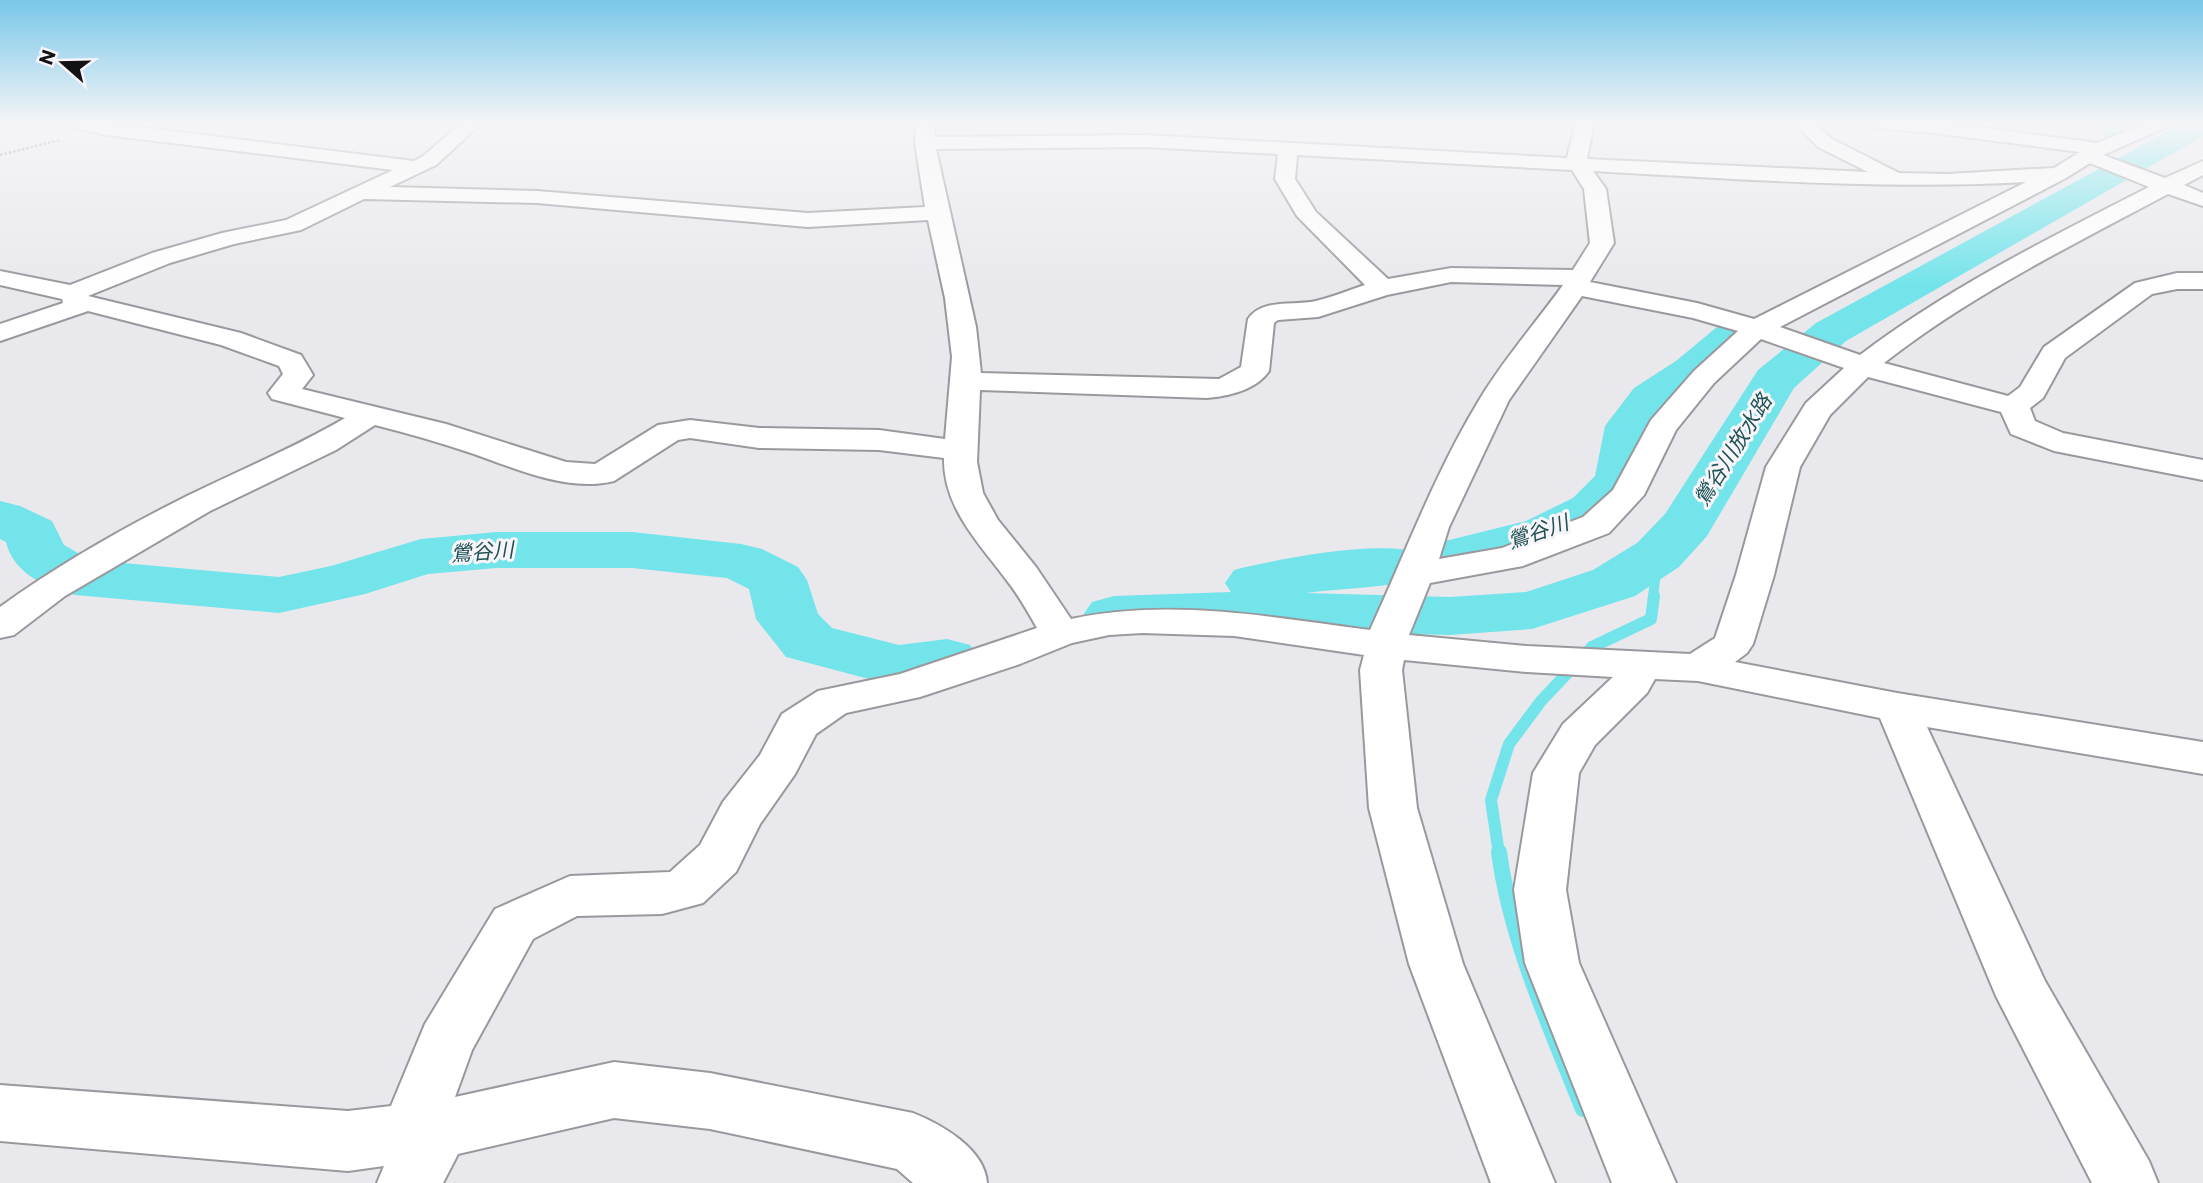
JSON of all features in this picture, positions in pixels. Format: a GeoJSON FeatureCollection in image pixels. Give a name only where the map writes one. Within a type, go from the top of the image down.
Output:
{"type":"FeatureCollection","features":[{"type":"Feature","properties":{"kind":"street"},"geometry":{"type":"LineString","coordinates":[[0,333],[161,258],[230,238],[293,225],[394,177]]}},
{"type":"Feature","properties":{"kind":"street"},"geometry":{"type":"LineString","coordinates":[[931,177],[965,334],[968,382],[959,450],[964,490],[983,529],[1017,567],[1061,633]]}},
{"type":"Feature","properties":{"kind":"street"},"geometry":{"type":"LineString","coordinates":[[1286,177],[1308,216],[1382,288]]}},
{"type":"Feature","properties":{"kind":"street"},"geometry":{"type":"LineString","coordinates":[[1523,1183],[1436,964],[1393,808],[1381,670],[1388,638],[1431,527],[1494,400],[1578,283],[1602,243],[1595,189],[1587,177]]}},
{"type":"Feature","properties":{"kind":"street"},"geometry":{"type":"LineString","coordinates":[[1828,177],[1900,181],[1986,177]]}},
{"type":"Feature","properties":{"kind":"street"},"geometry":{"type":"LineString","coordinates":[[1893,177],[1900,181]]}},
{"type":"Feature","properties":{"kind":"street"},"geometry":{"type":"LineString","coordinates":[[1412,580],[1510,558],[1596,525],[1628,495],[1662,428],[1704,377],[1764,331],[2053,177]]}},
{"type":"Feature","properties":{"kind":"street"},"geometry":{"type":"LineString","coordinates":[[2148,177],[2203,200]]}},
{"type":"Feature","properties":{"kind":"street"},"geometry":{"type":"LineString","coordinates":[[1698,668],[1733,644],[1755,575],[1783,467],[1817,410],[1857,364],[1912,328],[2162,183],[2177,177]]}},
{"type":"Feature","properties":{"kind":"street"},"geometry":{"type":"LineString","coordinates":[[359,193],[421,193],[501,199],[537,197],[808,220],[938,213]]}},
{"type":"Feature","properties":{"kind":"street"},"geometry":{"type":"LineString","coordinates":[[968,382],[1207,389],[1226,387],[1255,371],[1261,319],[1272,313],[1318,309],[1382,288],[1451,275],[1578,283],[1697,311],[1857,364],[1949,391],[2014,406]]}},
{"type":"Feature","properties":{"kind":"street"},"geometry":{"type":"LineString","coordinates":[[0,278],[230,339],[291,361],[298,375],[283,393],[435,431],[562,472],[602,474],[669,432],[690,429],[759,439],[878,440],[959,450]]}},
{"type":"Feature","properties":{"kind":"street"},"geometry":{"type":"LineString","coordinates":[[2014,406],[2032,392],[2054,353],[2144,288],[2178,281],[2203,281]]}},
{"type":"Feature","properties":{"kind":"street"},"geometry":{"type":"LineString","coordinates":[[2014,406],[2022,427],[2054,441],[2203,470]]}},
{"type":"Feature","properties":{"kind":"street"},"geometry":{"type":"LineString","coordinates":[[0,626],[51,589],[198,504],[325,443],[369,416]]}},
{"type":"Feature","properties":{"kind":"street"},"geometry":{"type":"LineString","coordinates":[[419,1150],[446,1042],[514,924],[570,896],[662,894],[685,889],[718,858],[740,815],[779,762],[798,725],[833,701],[905,687],[1061,633],[1109,623],[1142,621],[1234,624],[1388,638],[1549,660],[1698,668],[1897,707],[2203,758]]}},
{"type":"Feature","properties":{"kind":"street"},"geometry":{"type":"LineString","coordinates":[[1619,665],[1632,683],[1579,735],[1556,773],[1539,890],[1552,963],[1644,1183]]}},
{"type":"Feature","properties":{"kind":"street"},"geometry":{"type":"LineString","coordinates":[[1897,707],[1948,830],[2024,996],[2126,1183]]}},
{"type":"Feature","properties":{"kind":"street"},"geometry":{"type":"LineString","coordinates":[[0,1113],[348,1141],[419,1150],[614,1090],[710,1101],[913,1143],[955,1178],[956,1183]]}},
{"type":"Feature","properties":{"kind":"waterway","name":"鶯谷川放水路"},"geometry":{"type":"LineString","coordinates":[[1114,615],[1218,610],[1450,616],[1532,610],[1614,583],[1658,555],[1687,524],[1775,380],[1831,332],[2108,177]]}},
{"type":"Feature","properties":{"kind":"waterway","name":"鶯谷川"},"geometry":{"type":"LineString","coordinates":[[1450,557],[1520,542],[1571,522],[1593,509],[1611,494],[1622,476],[1628,432],[1633,420],[1658,392],[1683,378],[1738,331]]}},
{"type":"Feature","properties":{"kind":"waterway","name":"鶯谷川"},"geometry":{"type":"LineString","coordinates":[[0,518],[32,533],[38,554],[75,577],[279,595],[344,581],[421,557],[496,550],[632,550],[741,562],[777,580],[788,619],[809,643],[899,666],[947,660]]}},
{"type":"Feature","properties":{"kind":"waterway"},"geometry":{"type":"LineString","coordinates":[[1653,597],[1658,555]]}},
{"type":"Feature","properties":{"kind":"waterway","name":"鶯谷川"},"geometry":{"type":"LineString","coordinates":[[1255,583],[1348,569],[1400,566]]}},
{"type":"Feature","properties":{"kind":"waterway"},"geometry":{"type":"LineString","coordinates":[[1499,854],[1491,800],[1509,744],[1541,701],[1592,647],[1651,619],[1654,596]]}},
{"type":"Feature","properties":{"kind":"waterway"},"geometry":{"type":"LineString","coordinates":[[1499,852],[1522,951],[1583,1109]]}}]}
